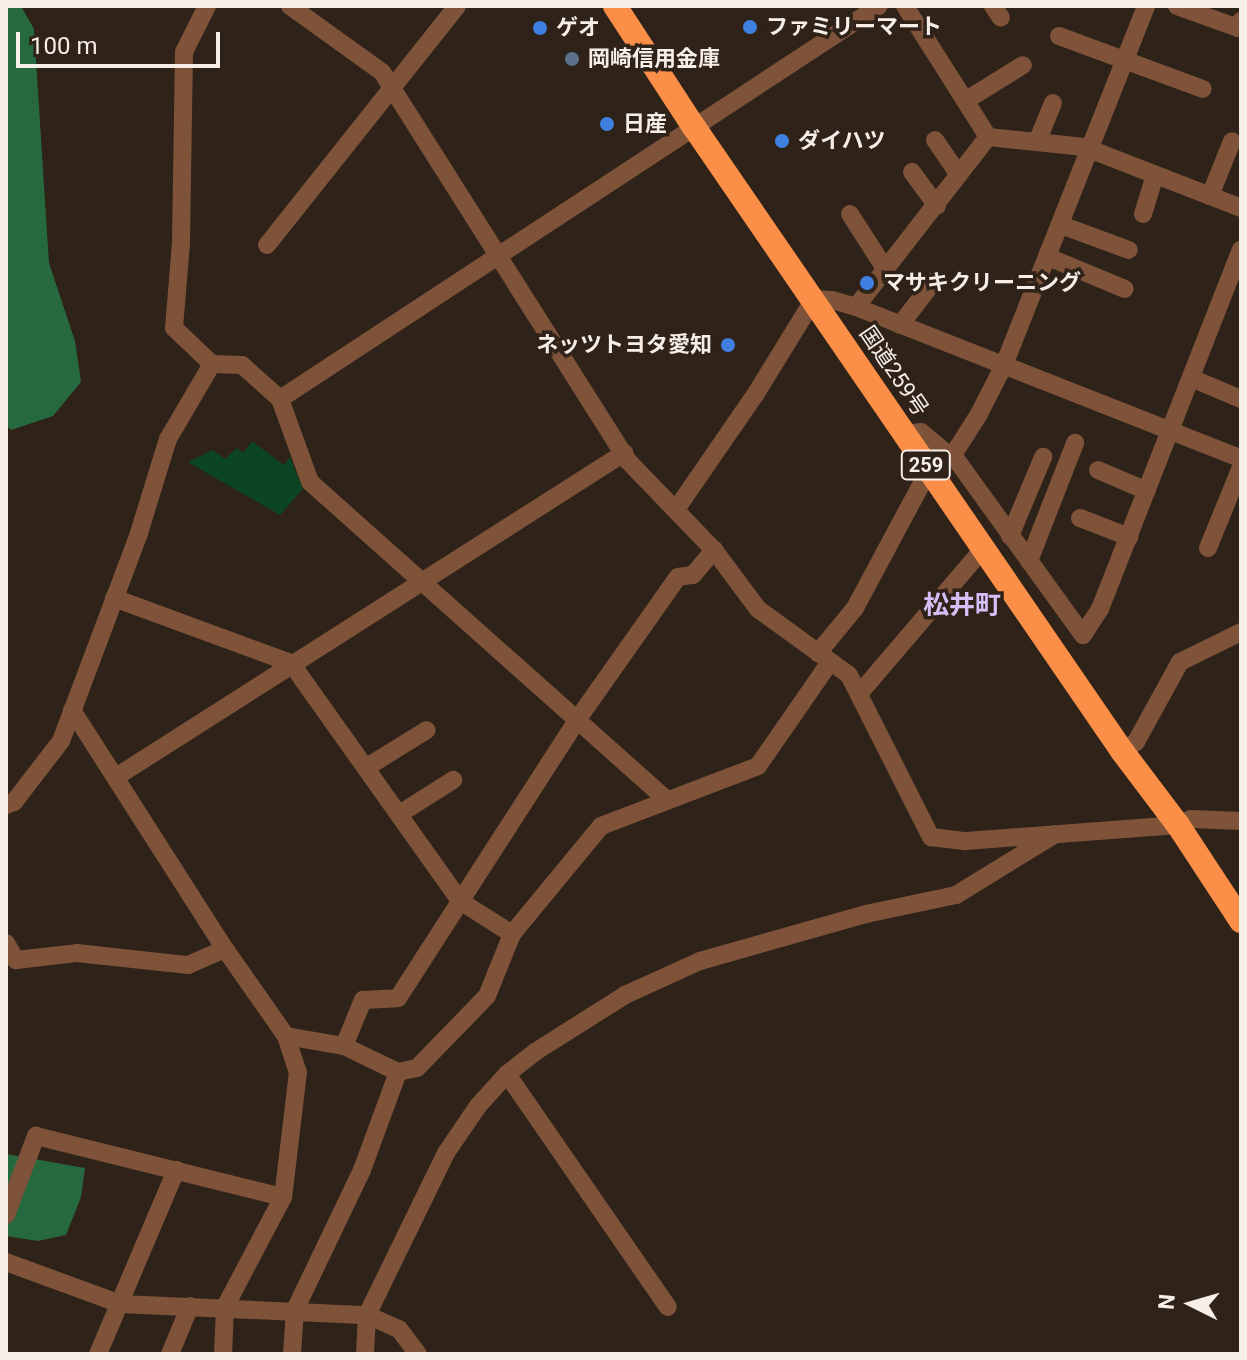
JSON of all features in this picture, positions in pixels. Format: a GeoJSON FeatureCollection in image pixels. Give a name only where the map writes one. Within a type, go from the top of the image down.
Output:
{"type":"FeatureCollection","features":[{"type":"Feature","properties":{"kind":"highway","name":"国道259号"},"geometry":{"type":"LineString","coordinates":[[615,6],[694,127],[1122,751],[1178,825],[1241,921]]}},
{"type":"Feature","properties":{"kind":"street"},"geometry":{"type":"LineString","coordinates":[[207,6],[184,52],[181,242],[174,328],[212,364],[242,365],[280,399],[310,482],[425,581],[667,800]]}},
{"type":"Feature","properties":{"kind":"street"},"geometry":{"type":"LineString","coordinates":[[290,6],[382,72],[624,453],[714,550],[758,609],[849,675],[931,837],[966,841],[1178,825],[1191,819],[1241,821]]}},
{"type":"Feature","properties":{"kind":"street"},"geometry":{"type":"LineString","coordinates":[[267,245],[457,6]]}},
{"type":"Feature","properties":{"kind":"street"},"geometry":{"type":"LineString","coordinates":[[280,399],[879,6]]}},
{"type":"Feature","properties":{"kind":"street"},"geometry":{"type":"LineString","coordinates":[[905,6],[988,137]]}},
{"type":"Feature","properties":{"kind":"street"},"geometry":{"type":"LineString","coordinates":[[953,455],[1004,365],[1146,6]]}},
{"type":"Feature","properties":{"kind":"street"},"geometry":{"type":"LineString","coordinates":[[1177,6],[1238,28],[1241,21]]}},
{"type":"Feature","properties":{"kind":"street"},"geometry":{"type":"LineString","coordinates":[[1059,36],[1203,89]]}},
{"type":"Feature","properties":{"kind":"street"},"geometry":{"type":"LineString","coordinates":[[965,101],[1023,65]]}},
{"type":"Feature","properties":{"kind":"street"},"geometry":{"type":"LineString","coordinates":[[1037,142],[1053,103]]}},
{"type":"Feature","properties":{"kind":"street"},"geometry":{"type":"LineString","coordinates":[[988,137],[1091,151],[1241,208]]}},
{"type":"Feature","properties":{"kind":"street"},"geometry":{"type":"LineString","coordinates":[[856,307],[988,137]]}},
{"type":"Feature","properties":{"kind":"street"},"geometry":{"type":"LineString","coordinates":[[935,140],[959,175]]}},
{"type":"Feature","properties":{"kind":"street"},"geometry":{"type":"LineString","coordinates":[[1210,196],[1232,141]]}},
{"type":"Feature","properties":{"kind":"street"},"geometry":{"type":"LineString","coordinates":[[912,172],[937,206]]}},
{"type":"Feature","properties":{"kind":"street"},"geometry":{"type":"LineString","coordinates":[[1143,214],[1155,175]]}},
{"type":"Feature","properties":{"kind":"street"},"geometry":{"type":"LineString","coordinates":[[850,214],[886,270]]}},
{"type":"Feature","properties":{"kind":"street"},"geometry":{"type":"LineString","coordinates":[[1061,225],[1129,250]]}},
{"type":"Feature","properties":{"kind":"street"},"geometry":{"type":"LineString","coordinates":[[905,434],[921,432],[948,455],[953,455],[1083,635],[1100,609],[1241,250]]}},
{"type":"Feature","properties":{"kind":"street"},"geometry":{"type":"LineString","coordinates":[[1048,257],[1125,289]]}},
{"type":"Feature","properties":{"kind":"street"},"geometry":{"type":"LineString","coordinates":[[900,325],[934,281]]}},
{"type":"Feature","properties":{"kind":"street"},"geometry":{"type":"LineString","coordinates":[[677,508],[814,299],[856,307],[1241,459]]}},
{"type":"Feature","properties":{"kind":"street"},"geometry":{"type":"LineString","coordinates":[[6,805],[14,802],[61,741],[168,439],[212,364]]}},
{"type":"Feature","properties":{"kind":"street"},"geometry":{"type":"LineString","coordinates":[[1191,378],[1241,399]]}},
{"type":"Feature","properties":{"kind":"street"},"geometry":{"type":"LineString","coordinates":[[1029,561],[1075,443]]}},
{"type":"Feature","properties":{"kind":"street"},"geometry":{"type":"LineString","coordinates":[[116,777],[624,453]]}},
{"type":"Feature","properties":{"kind":"street"},"geometry":{"type":"LineString","coordinates":[[1010,536],[1043,457]]}},
{"type":"Feature","properties":{"kind":"street"},"geometry":{"type":"LineString","coordinates":[[1208,548],[1241,467]]}},
{"type":"Feature","properties":{"kind":"street"},"geometry":{"type":"LineString","coordinates":[[286,1036],[344,1046],[398,1072],[417,1068],[487,996],[512,934],[601,826],[758,766],[855,608],[929,470]]}},
{"type":"Feature","properties":{"kind":"street"},"geometry":{"type":"LineString","coordinates":[[1098,470],[1147,491]]}},
{"type":"Feature","properties":{"kind":"street"},"geometry":{"type":"LineString","coordinates":[[1080,518],[1129,537]]}},
{"type":"Feature","properties":{"kind":"street"},"geometry":{"type":"LineString","coordinates":[[859,694],[983,549]]}},
{"type":"Feature","properties":{"kind":"street"},"geometry":{"type":"LineString","coordinates":[[344,1046],[363,1000],[398,998],[577,720],[678,577],[693,575],[714,550]]}},
{"type":"Feature","properties":{"kind":"street"},"geometry":{"type":"LineString","coordinates":[[114,598],[291,663],[401,813],[460,901],[512,934]]}},
{"type":"Feature","properties":{"kind":"street"},"geometry":{"type":"LineString","coordinates":[[1122,751],[1136,742],[1180,662],[1241,632]]}},
{"type":"Feature","properties":{"kind":"street"},"geometry":{"type":"LineString","coordinates":[[72,710],[225,949],[286,1036],[298,1072],[283,1197],[225,1307],[223,1354]]}},
{"type":"Feature","properties":{"kind":"street"},"geometry":{"type":"LineString","coordinates":[[367,767],[427,730]]}},
{"type":"Feature","properties":{"kind":"street"},"geometry":{"type":"LineString","coordinates":[[401,813],[453,780]]}},
{"type":"Feature","properties":{"kind":"street"},"geometry":{"type":"LineString","coordinates":[[365,1354],[367,1315],[446,1153],[478,1106],[507,1074],[574,1024],[625,995],[700,961],[866,914],[956,895],[1057,832]]}},
{"type":"Feature","properties":{"kind":"street"},"geometry":{"type":"LineString","coordinates":[[6,943],[9,943],[16,960],[77,953],[188,965],[225,949]]}},
{"type":"Feature","properties":{"kind":"street"},"geometry":{"type":"LineString","coordinates":[[292,1354],[295,1310],[362,1170],[398,1072]]}},
{"type":"Feature","properties":{"kind":"street"},"geometry":{"type":"LineString","coordinates":[[507,1074],[668,1307]]}},
{"type":"Feature","properties":{"kind":"street"},"geometry":{"type":"LineString","coordinates":[[6,1215],[36,1136],[283,1197]]}},
{"type":"Feature","properties":{"kind":"street"},"geometry":{"type":"LineString","coordinates":[[103,1352],[176,1170]]}},
{"type":"Feature","properties":{"kind":"street"},"geometry":{"type":"LineString","coordinates":[[6,1262],[121,1304],[367,1315],[399,1329],[418,1354]]}},
{"type":"Feature","properties":{"kind":"street"},"geometry":{"type":"LineString","coordinates":[[170,1354],[190,1306]]}},
{"type":"Feature","properties":{"kind":"green space"},"geometry":{"type":"Polygon","coordinates":[[[6,6],[21,6],[34,29],[49,263],[75,341],[81,382],[53,416],[11,430],[6,425],[6,6]]]}},
{"type":"Feature","properties":{"kind":"green space"},"geometry":{"type":"Polygon","coordinates":[[[252,441],[284,465],[290,457],[303,489],[280,515],[188,462],[213,450],[225,459],[237,448],[243,453],[252,441]]]}},
{"type":"Feature","properties":{"kind":"green space"},"geometry":{"type":"Polygon","coordinates":[[[6,1154],[85,1168],[81,1197],[66,1235],[38,1241],[6,1236],[6,1154]]]}},
{"type":"Feature","properties":{"kind":"place","name":"ファミリーマート"},"geometry":{"type":"Point","coordinates":[750,27]}},
{"type":"Feature","properties":{"kind":"place","name":"ゲオ"},"geometry":{"type":"Point","coordinates":[540,28]}},
{"type":"Feature","properties":{"kind":"place","name":"岡崎信用金庫"},"geometry":{"type":"Point","coordinates":[572,59]}},
{"type":"Feature","properties":{"kind":"place","name":"日産"},"geometry":{"type":"Point","coordinates":[607,124]}},
{"type":"Feature","properties":{"kind":"place","name":"ダイハツ"},"geometry":{"type":"Point","coordinates":[782,141]}},
{"type":"Feature","properties":{"kind":"place","name":"マサキクリーニング"},"geometry":{"type":"Point","coordinates":[867,283]}},
{"type":"Feature","properties":{"kind":"place","name":"ネッツトヨタ愛知"},"geometry":{"type":"Point","coordinates":[728,345]}},
{"type":"Feature","properties":{"kind":"district","name":"松井町"},"geometry":{"type":"Point","coordinates":[962,606]}}]}
